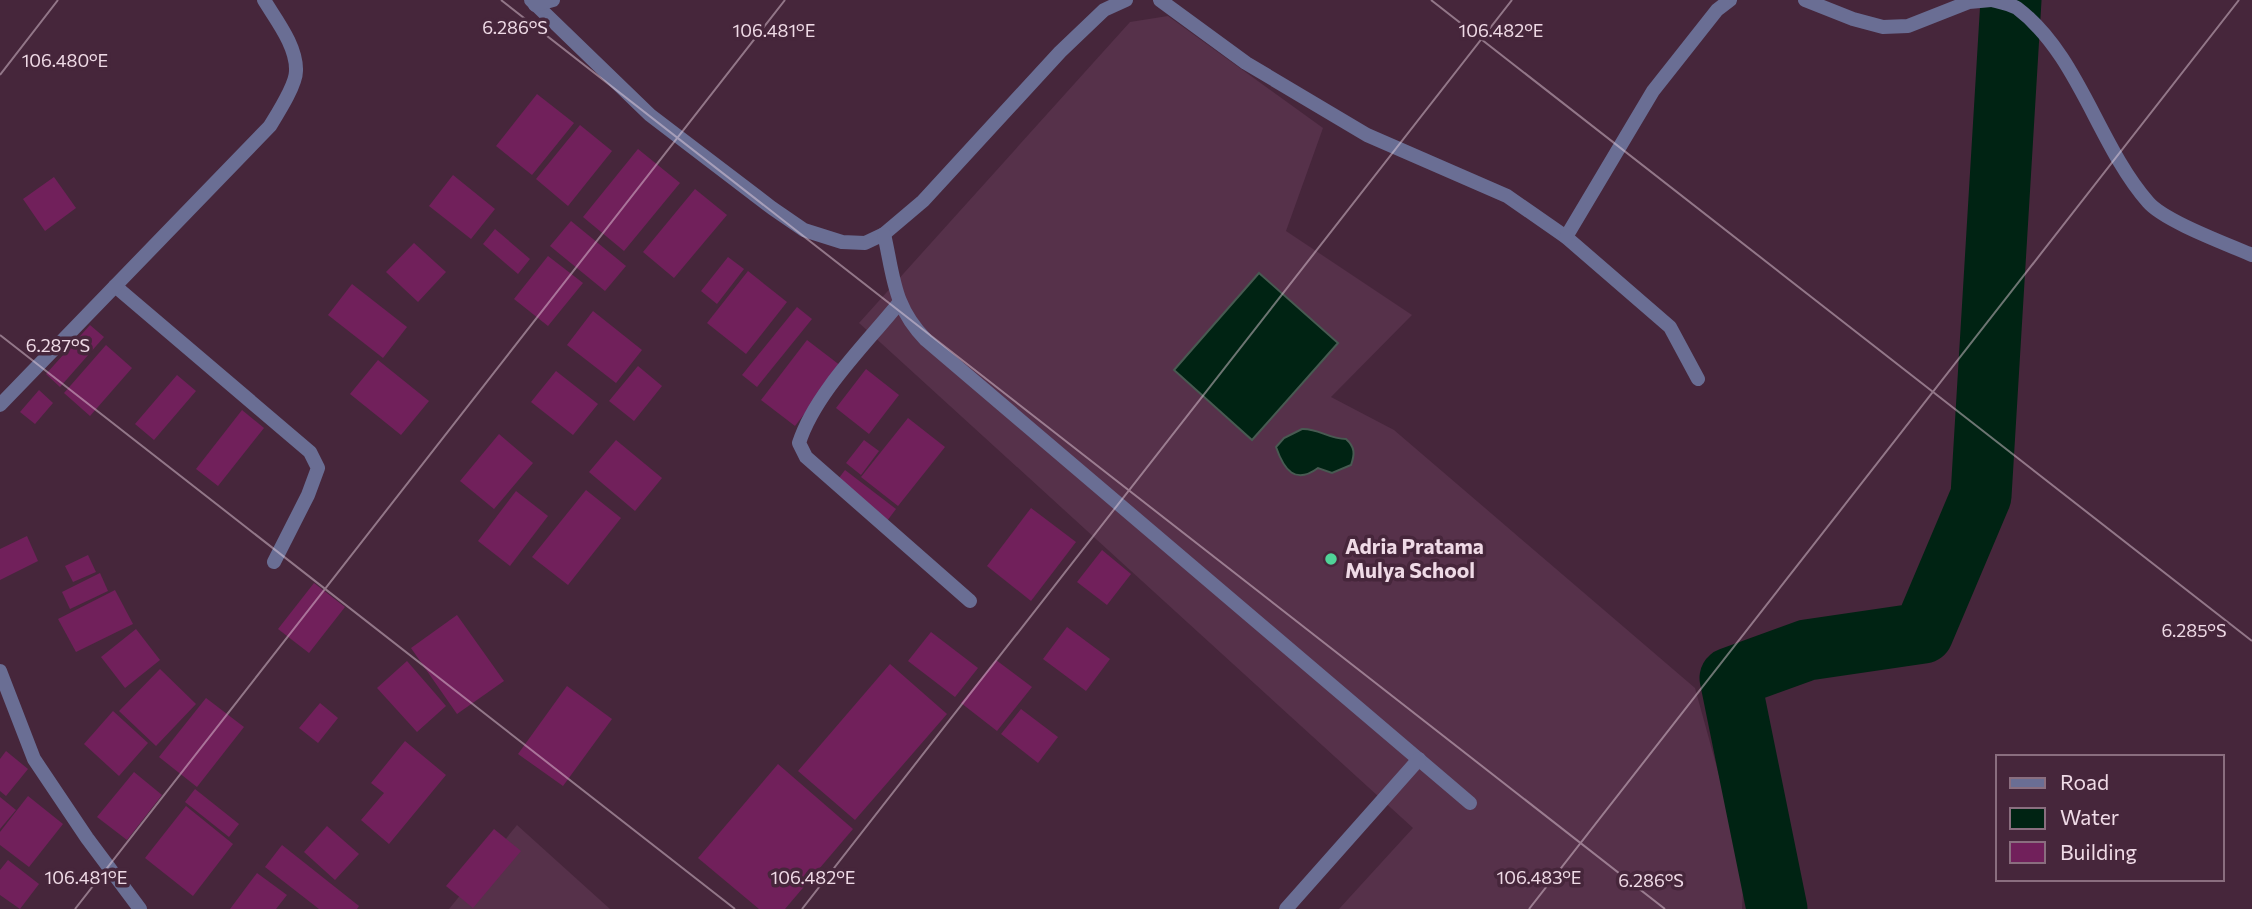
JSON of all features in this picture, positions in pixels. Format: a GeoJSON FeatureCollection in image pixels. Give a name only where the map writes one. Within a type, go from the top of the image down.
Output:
{"type":"FeatureCollection","features":[{"type":"Feature","properties":{"kind":"street"},"geometry":{"type":"LineString","coordinates":[[0,405],[270,126],[285,100],[296,71],[289,44],[264,0]]}},
{"type":"Feature","properties":{"kind":"street"},"geometry":{"type":"LineString","coordinates":[[533,2],[553,0]]}},
{"type":"Feature","properties":{"kind":"street"},"geometry":{"type":"LineString","coordinates":[[533,2],[650,115],[772,208],[804,230],[842,242],[865,243],[884,234],[923,201],[1060,52],[1104,10],[1126,0]]}},
{"type":"Feature","properties":{"kind":"street"},"geometry":{"type":"LineString","coordinates":[[1160,0],[1246,63],[1367,135],[1507,196],[1566,237],[1670,327],[1698,379]]}},
{"type":"Feature","properties":{"kind":"street"},"geometry":{"type":"LineString","coordinates":[[1566,237],[1653,91],[1719,5],[1730,0]]}},
{"type":"Feature","properties":{"kind":"street"},"geometry":{"type":"LineString","coordinates":[[1805,0],[1853,19],[1883,27],[1908,26],[1969,2],[1991,0],[2015,7],[2055,48],[2127,174],[2149,205],[2186,226],[2252,255]]}},
{"type":"Feature","properties":{"kind":"street"},"geometry":{"type":"LineString","coordinates":[[884,234],[899,303],[910,323],[926,340],[1471,803]]}},
{"type":"Feature","properties":{"kind":"street"},"geometry":{"type":"LineString","coordinates":[[115,286],[310,452],[318,468],[308,495],[274,562]]}},
{"type":"Feature","properties":{"kind":"street"},"geometry":{"type":"LineString","coordinates":[[899,303],[833,383],[804,428],[799,443],[806,457],[970,601]]}},
{"type":"Feature","properties":{"kind":"street"},"geometry":{"type":"LineString","coordinates":[[0,671],[34,759],[87,838],[140,909]]}},
{"type":"Feature","properties":{"kind":"street"},"geometry":{"type":"LineString","coordinates":[[1286,909],[1419,759]]}},
{"type":"Feature","properties":{"kind":"shaded area","name":"Adria Pratama Mulya School"},"geometry":{"type":"Polygon","coordinates":[[[1168,16],[1323,128],[1286,231],[1412,315],[1331,397],[1394,430],[1695,688],[1744,866],[1742,909],[1339,909],[1413,828],[859,323],[1130,22],[1168,16]]]}},
{"type":"Feature","properties":{"kind":"shaded area"},"geometry":{"type":"Polygon","coordinates":[[[517,825],[610,909],[449,909],[517,825]]]}},
{"type":"Feature","properties":{"kind":"water"},"geometry":{"type":"Polygon","coordinates":[[[1259,273],[1338,343],[1252,440],[1174,370],[1259,273]]]}},
{"type":"Feature","properties":{"kind":"water"},"geometry":{"type":"Polygon","coordinates":[[[1302,429],[1346,439],[1353,451],[1351,465],[1332,473],[1318,468],[1303,475],[1291,473],[1276,447],[1284,438],[1302,429]]]}},
{"type":"Feature","properties":{"kind":"building"},"geometry":{"type":"Polygon","coordinates":[[[537,94],[574,123],[532,175],[496,146],[537,94]]]}},
{"type":"Feature","properties":{"kind":"building"},"geometry":{"type":"Polygon","coordinates":[[[580,125],[612,151],[568,206],[536,179],[580,125]]]}},
{"type":"Feature","properties":{"kind":"building"},"geometry":{"type":"Polygon","coordinates":[[[638,149],[680,183],[624,251],[583,217],[638,149]]]}},
{"type":"Feature","properties":{"kind":"building"},"geometry":{"type":"Polygon","coordinates":[[[453,175],[495,209],[471,239],[429,206],[453,175]]]}},
{"type":"Feature","properties":{"kind":"building"},"geometry":{"type":"Polygon","coordinates":[[[54,177],[76,208],[45,231],[23,199],[54,177]]]}},
{"type":"Feature","properties":{"kind":"building"},"geometry":{"type":"Polygon","coordinates":[[[695,189],[727,215],[674,278],[643,252],[695,189]]]}},
{"type":"Feature","properties":{"kind":"building"},"geometry":{"type":"Polygon","coordinates":[[[571,221],[626,266],[605,291],[550,246],[571,221]]]}},
{"type":"Feature","properties":{"kind":"building"},"geometry":{"type":"Polygon","coordinates":[[[495,229],[530,259],[518,274],[483,244],[495,229]]]}},
{"type":"Feature","properties":{"kind":"building"},"geometry":{"type":"Polygon","coordinates":[[[414,243],[446,272],[418,302],[386,272],[414,243]]]}},
{"type":"Feature","properties":{"kind":"building"},"geometry":{"type":"Polygon","coordinates":[[[548,256],[583,283],[548,326],[514,299],[548,256]]]}},
{"type":"Feature","properties":{"kind":"building"},"geometry":{"type":"Polygon","coordinates":[[[728,257],[744,269],[717,304],[701,291],[728,257]]]}},
{"type":"Feature","properties":{"kind":"building"},"geometry":{"type":"Polygon","coordinates":[[[748,271],[787,302],[746,354],[707,323],[748,271]]]}},
{"type":"Feature","properties":{"kind":"building"},"geometry":{"type":"Polygon","coordinates":[[[352,284],[407,327],[383,358],[328,315],[352,284]]]}},
{"type":"Feature","properties":{"kind":"building"},"geometry":{"type":"Polygon","coordinates":[[[797,307],[812,319],[757,387],[742,375],[797,307]]]}},
{"type":"Feature","properties":{"kind":"building"},"geometry":{"type":"Polygon","coordinates":[[[593,311],[642,350],[616,383],[567,345],[593,311]]]}},
{"type":"Feature","properties":{"kind":"building"},"geometry":{"type":"Polygon","coordinates":[[[90,325],[104,337],[60,387],[46,374],[90,325]]]}},
{"type":"Feature","properties":{"kind":"building"},"geometry":{"type":"Polygon","coordinates":[[[807,340],[841,366],[795,426],[761,400],[807,340]]]}},
{"type":"Feature","properties":{"kind":"building"},"geometry":{"type":"Polygon","coordinates":[[[106,345],[132,368],[90,416],[64,393],[106,345]]]}},
{"type":"Feature","properties":{"kind":"building"},"geometry":{"type":"Polygon","coordinates":[[[378,360],[429,401],[401,435],[350,394],[378,360]]]}},
{"type":"Feature","properties":{"kind":"building"},"geometry":{"type":"Polygon","coordinates":[[[638,366],[662,386],[634,421],[609,401],[638,366]]]}},
{"type":"Feature","properties":{"kind":"building"},"geometry":{"type":"Polygon","coordinates":[[[866,369],[899,395],[869,434],[836,408],[866,369]]]}},
{"type":"Feature","properties":{"kind":"building"},"geometry":{"type":"Polygon","coordinates":[[[556,371],[598,404],[573,435],[531,402],[556,371]]]}},
{"type":"Feature","properties":{"kind":"building"},"geometry":{"type":"Polygon","coordinates":[[[177,375],[196,391],[154,440],[135,424],[177,375]]]}},
{"type":"Feature","properties":{"kind":"building"},"geometry":{"type":"Polygon","coordinates":[[[39,390],[53,403],[35,424],[20,412],[39,390]]]}},
{"type":"Feature","properties":{"kind":"building"},"geometry":{"type":"Polygon","coordinates":[[[242,410],[264,428],[218,486],[196,469],[242,410]]]}},
{"type":"Feature","properties":{"kind":"building"},"geometry":{"type":"Polygon","coordinates":[[[908,418],[945,447],[898,506],[861,477],[908,418]]]}},
{"type":"Feature","properties":{"kind":"building"},"geometry":{"type":"Polygon","coordinates":[[[499,434],[533,463],[494,509],[460,481],[499,434]]]}},
{"type":"Feature","properties":{"kind":"building"},"geometry":{"type":"Polygon","coordinates":[[[616,440],[662,478],[635,511],[589,472],[616,440]]]}},
{"type":"Feature","properties":{"kind":"building"},"geometry":{"type":"Polygon","coordinates":[[[864,440],[879,451],[861,475],[846,463],[864,440]]]}},
{"type":"Feature","properties":{"kind":"building"},"geometry":{"type":"Polygon","coordinates":[[[845,470],[896,509],[887,521],[836,482],[845,470]]]}},
{"type":"Feature","properties":{"kind":"building"},"geometry":{"type":"Polygon","coordinates":[[[586,490],[621,518],[568,585],[532,557],[586,490]]]}},
{"type":"Feature","properties":{"kind":"building"},"geometry":{"type":"Polygon","coordinates":[[[516,491],[548,516],[510,566],[478,541],[516,491]]]}},
{"type":"Feature","properties":{"kind":"building"},"geometry":{"type":"Polygon","coordinates":[[[1031,508],[1076,542],[1031,601],[987,566],[1031,508]]]}},
{"type":"Feature","properties":{"kind":"building"},"geometry":{"type":"Polygon","coordinates":[[[27,536],[38,561],[0,580],[0,549],[27,536]]]}},
{"type":"Feature","properties":{"kind":"building"},"geometry":{"type":"Polygon","coordinates":[[[1102,550],[1131,574],[1107,605],[1077,582],[1102,550]]]}},
{"type":"Feature","properties":{"kind":"building"},"geometry":{"type":"Polygon","coordinates":[[[88,555],[96,572],[73,582],[65,566],[88,555]]]}},
{"type":"Feature","properties":{"kind":"building"},"geometry":{"type":"Polygon","coordinates":[[[100,573],[108,591],[70,609],[62,592],[100,573]]]}},
{"type":"Feature","properties":{"kind":"building"},"geometry":{"type":"Polygon","coordinates":[[[314,583],[345,607],[309,653],[278,629],[314,583]]]}},
{"type":"Feature","properties":{"kind":"building"},"geometry":{"type":"Polygon","coordinates":[[[115,590],[133,624],[76,652],[58,619],[115,590]]]}},
{"type":"Feature","properties":{"kind":"building"},"geometry":{"type":"Polygon","coordinates":[[[457,615],[504,681],[457,714],[411,648],[457,615]]]}},
{"type":"Feature","properties":{"kind":"building"},"geometry":{"type":"Polygon","coordinates":[[[1067,627],[1110,659],[1086,691],[1043,659],[1067,627]]]}},
{"type":"Feature","properties":{"kind":"building"},"geometry":{"type":"Polygon","coordinates":[[[136,629],[160,660],[125,688],[101,657],[136,629]]]}},
{"type":"Feature","properties":{"kind":"building"},"geometry":{"type":"Polygon","coordinates":[[[931,632],[978,668],[955,697],[908,661],[931,632]]]}},
{"type":"Feature","properties":{"kind":"building"},"geometry":{"type":"Polygon","coordinates":[[[996,660],[1032,687],[997,731],[961,703],[996,660]]]}},
{"type":"Feature","properties":{"kind":"building"},"geometry":{"type":"Polygon","coordinates":[[[407,661],[446,706],[417,732],[377,688],[407,661]]]}},
{"type":"Feature","properties":{"kind":"building"},"geometry":{"type":"Polygon","coordinates":[[[890,664],[947,714],[855,820],[798,771],[890,664]]]}},
{"type":"Feature","properties":{"kind":"building"},"geometry":{"type":"Polygon","coordinates":[[[160,669],[196,704],[156,746],[119,711],[160,669]]]}},
{"type":"Feature","properties":{"kind":"building"},"geometry":{"type":"Polygon","coordinates":[[[567,686],[612,719],[563,786],[518,754],[567,686]]]}},
{"type":"Feature","properties":{"kind":"building"},"geometry":{"type":"Polygon","coordinates":[[[206,698],[244,727],[197,787],[159,757],[206,698]]]}},
{"type":"Feature","properties":{"kind":"building"},"geometry":{"type":"Polygon","coordinates":[[[320,703],[338,718],[318,743],[299,728],[320,703]]]}},
{"type":"Feature","properties":{"kind":"building"},"geometry":{"type":"Polygon","coordinates":[[[1021,709],[1058,737],[1038,763],[1001,734],[1021,709]]]}},
{"type":"Feature","properties":{"kind":"building"},"geometry":{"type":"Polygon","coordinates":[[[113,711],[148,743],[119,776],[84,744],[113,711]]]}},
{"type":"Feature","properties":{"kind":"building"},"geometry":{"type":"Polygon","coordinates":[[[405,741],[446,775],[389,844],[361,820],[384,793],[371,783],[405,741]]]}},
{"type":"Feature","properties":{"kind":"building"},"geometry":{"type":"Polygon","coordinates":[[[6,751],[28,769],[6,796],[0,791],[0,759],[6,751]]]}},
{"type":"Feature","properties":{"kind":"building"},"geometry":{"type":"Polygon","coordinates":[[[778,764],[853,829],[785,909],[759,909],[698,858],[778,764]]]}},
{"type":"Feature","properties":{"kind":"building"},"geometry":{"type":"Polygon","coordinates":[[[134,772],[162,795],[127,840],[97,817],[134,772]]]}},
{"type":"Feature","properties":{"kind":"building"},"geometry":{"type":"Polygon","coordinates":[[[195,789],[239,824],[229,837],[185,802],[195,789]]]}},
{"type":"Feature","properties":{"kind":"building"},"geometry":{"type":"Polygon","coordinates":[[[28,796],[63,824],[29,867],[0,845],[0,832],[28,796]]]}},
{"type":"Feature","properties":{"kind":"building"},"geometry":{"type":"Polygon","coordinates":[[[0,797],[16,810],[0,829],[0,797]]]}},
{"type":"Feature","properties":{"kind":"building"},"geometry":{"type":"Polygon","coordinates":[[[186,806],[233,844],[193,896],[145,858],[186,806]]]}},
{"type":"Feature","properties":{"kind":"building"},"geometry":{"type":"Polygon","coordinates":[[[327,826],[359,854],[335,880],[304,852],[327,826]]]}},
{"type":"Feature","properties":{"kind":"building"},"geometry":{"type":"Polygon","coordinates":[[[494,829],[521,851],[473,908],[446,886],[494,829]]]}},
{"type":"Feature","properties":{"kind":"building"},"geometry":{"type":"Polygon","coordinates":[[[282,845],[359,906],[357,909],[319,909],[265,867],[282,845]]]}},
{"type":"Feature","properties":{"kind":"building"},"geometry":{"type":"Polygon","coordinates":[[[8,860],[39,884],[20,909],[0,895],[0,870],[8,860]]]}},
{"type":"Feature","properties":{"kind":"building"},"geometry":{"type":"Polygon","coordinates":[[[257,873],[287,895],[276,909],[230,909],[257,873]]]}},
{"type":"Feature","properties":{"kind":"waterway"},"geometry":{"type":"LineString","coordinates":[[1777,909],[1730,678],[1807,650],[1923,633],[1981,496],[2011,0]]}},
{"type":"Feature","properties":{"kind":"place","name":"Adria Pratama Mulya School"},"geometry":{"type":"Point","coordinates":[1331,559]}}]}
